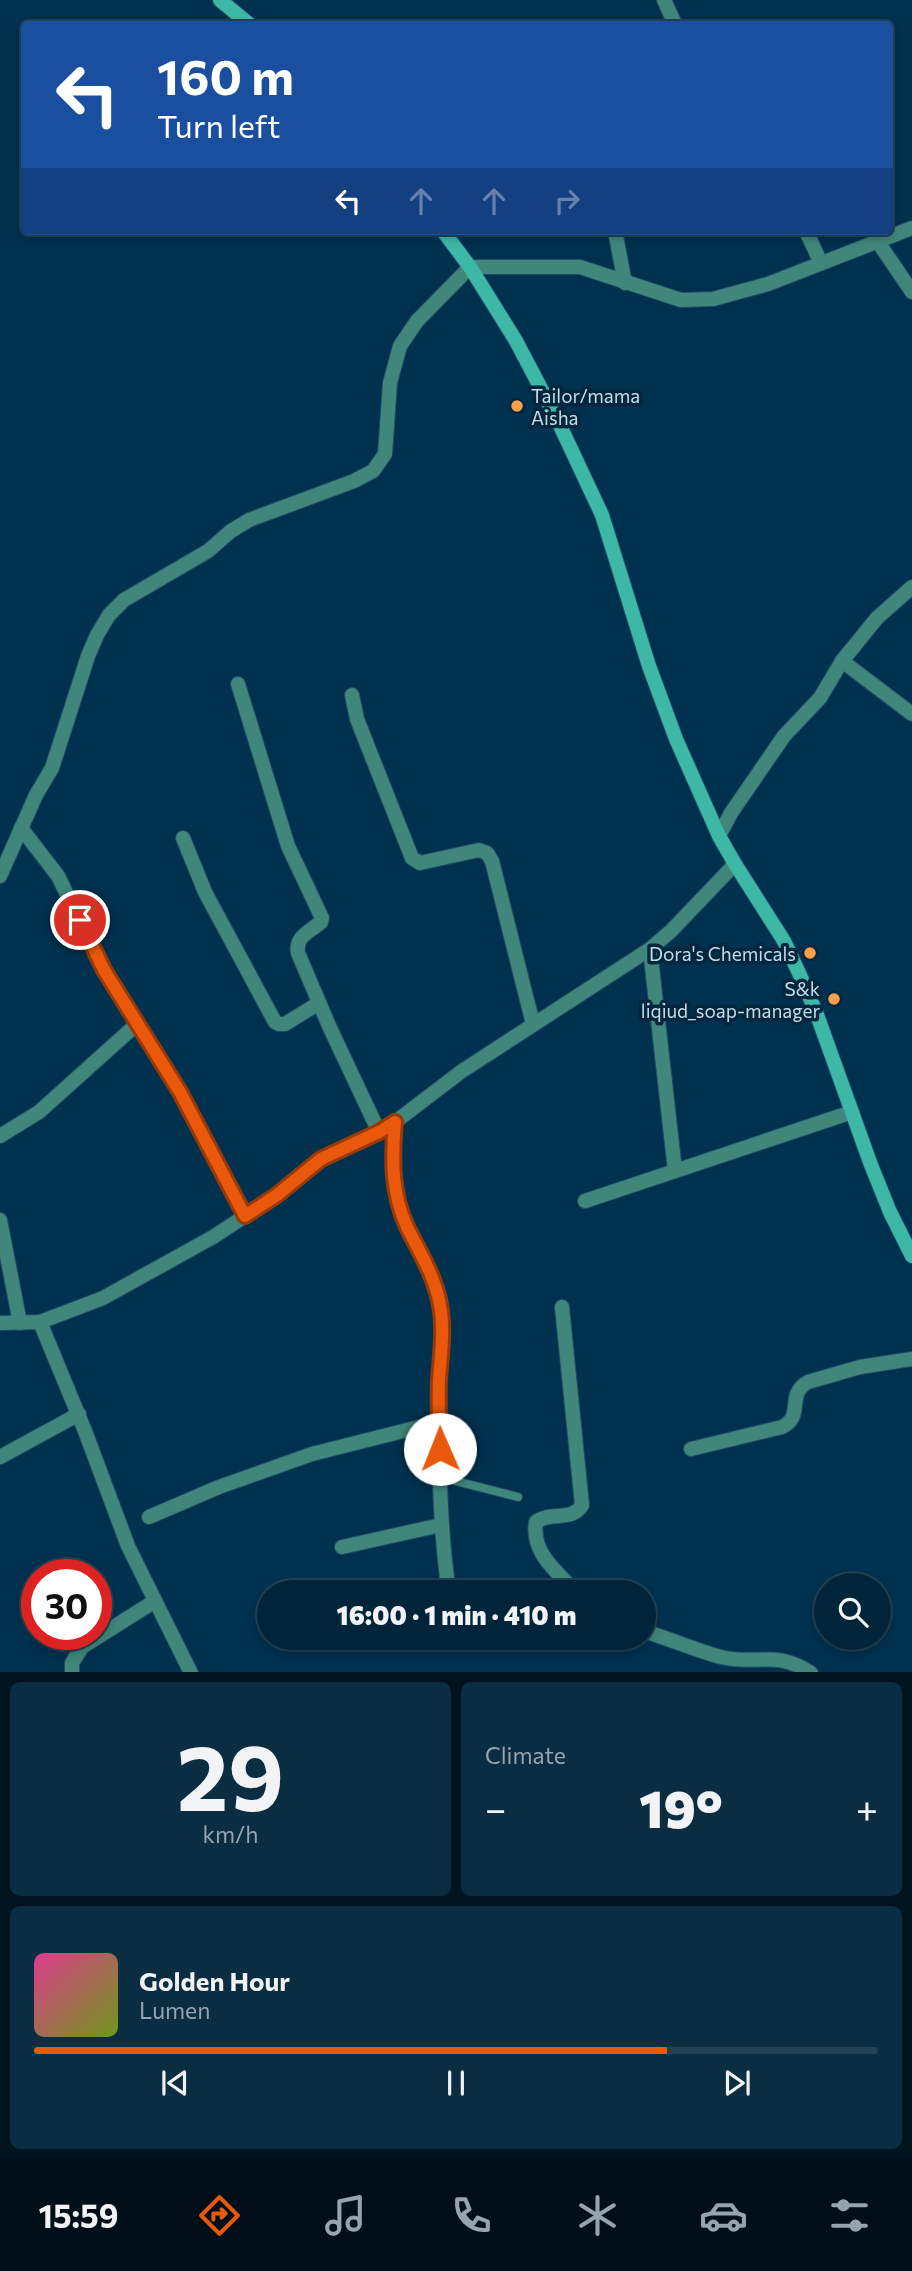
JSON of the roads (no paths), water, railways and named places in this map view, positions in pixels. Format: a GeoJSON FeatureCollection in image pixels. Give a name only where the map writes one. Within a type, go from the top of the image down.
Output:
{"type":"FeatureCollection","features":[{"type":"Feature","properties":{"kind":"street"},"geometry":{"type":"LineString","coordinates":[[220,0],[245,21]]}},
{"type":"Feature","properties":{"kind":"street"},"geometry":{"type":"LineString","coordinates":[[664,0],[674,21]]}},
{"type":"Feature","properties":{"kind":"street"},"geometry":{"type":"LineString","coordinates":[[0,876],[52,768],[88,656],[109,615],[124,600],[208,551],[249,520],[354,481],[373,471],[385,454],[390,383],[400,346],[416,321],[470,267],[580,267],[681,300],[713,299],[768,284],[912,228]]}},
{"type":"Feature","properties":{"kind":"street"},"geometry":{"type":"LineString","coordinates":[[446,235],[470,267],[516,341],[602,515],[649,666],[676,739],[719,836],[784,942],[799,973],[890,1212],[912,1256]]}},
{"type":"Feature","properties":{"kind":"street"},"geometry":{"type":"LineString","coordinates":[[616,235],[625,283]]}},
{"type":"Feature","properties":{"kind":"street"},"geometry":{"type":"LineString","coordinates":[[808,235],[821,263]]}},
{"type":"Feature","properties":{"kind":"street"},"geometry":{"type":"LineString","coordinates":[[878,242],[912,292]]}},
{"type":"Feature","properties":{"kind":"street"},"geometry":{"type":"LineString","coordinates":[[719,836],[731,813],[784,736],[820,698],[842,661],[877,618],[912,587]]}},
{"type":"Feature","properties":{"kind":"street"},"geometry":{"type":"LineString","coordinates":[[842,661],[912,714]]}},
{"type":"Feature","properties":{"kind":"street"},"geometry":{"type":"LineString","coordinates":[[238,684],[288,846],[322,918],[296,945],[319,1003],[379,1132]]}},
{"type":"Feature","properties":{"kind":"street"},"geometry":{"type":"LineString","coordinates":[[352,695],[357,719],[412,858],[420,863],[479,850],[487,853],[492,861],[533,1024]]}},
{"type":"Feature","properties":{"kind":"street"},"geometry":{"type":"LineString","coordinates":[[21,828],[58,876],[104,970],[180,1092],[245,1216]]}},
{"type":"Feature","properties":{"kind":"street"},"geometry":{"type":"LineString","coordinates":[[183,838],[205,892],[275,1022],[285,1024],[319,1003]]}},
{"type":"Feature","properties":{"kind":"street"},"geometry":{"type":"LineString","coordinates":[[0,1324],[40,1322],[103,1298],[213,1237],[277,1195],[321,1159],[395,1122],[462,1071],[650,949],[671,931],[734,864]]}},
{"type":"Feature","properties":{"kind":"street"},"geometry":{"type":"LineString","coordinates":[[650,949],[675,1171]]}},
{"type":"Feature","properties":{"kind":"street"},"geometry":{"type":"LineString","coordinates":[[0,1136],[39,1112],[137,1024]]}},
{"type":"Feature","properties":{"kind":"street"},"geometry":{"type":"LineString","coordinates":[[585,1201],[852,1112]]}},
{"type":"Feature","properties":{"kind":"street"},"geometry":{"type":"LineString","coordinates":[[395,1122],[392,1160],[397,1196],[406,1224],[434,1280],[440,1302],[443,1333],[439,1422],[441,1525],[448,1580]]}},
{"type":"Feature","properties":{"kind":"street"},"geometry":{"type":"LineString","coordinates":[[0,1220],[20,1323]]}},
{"type":"Feature","properties":{"kind":"street"},"geometry":{"type":"LineString","coordinates":[[562,1307],[582,1505],[578,1512],[572,1514],[542,1517],[536,1522],[535,1529],[543,1556],[565,1580]]}},
{"type":"Feature","properties":{"kind":"street"},"geometry":{"type":"LineString","coordinates":[[40,1322],[79,1414],[128,1546],[191,1672]]}},
{"type":"Feature","properties":{"kind":"street"},"geometry":{"type":"LineString","coordinates":[[691,1449],[791,1423],[796,1394],[801,1386],[808,1382],[860,1367],[912,1359]]}},
{"type":"Feature","properties":{"kind":"street"},"geometry":{"type":"LineString","coordinates":[[0,1457],[79,1414]]}},
{"type":"Feature","properties":{"kind":"street"},"geometry":{"type":"LineString","coordinates":[[149,1517],[219,1487],[312,1454],[439,1422]]}},
{"type":"Feature","properties":{"kind":"street"},"geometry":{"type":"LineString","coordinates":[[342,1547],[441,1525]]}},
{"type":"Feature","properties":{"kind":"street"},"geometry":{"type":"LineString","coordinates":[[72,1672],[72,1663],[82,1647],[155,1601]]}},
{"type":"Feature","properties":{"kind":"street"},"geometry":{"type":"LineString","coordinates":[[656,1635],[724,1658],[779,1658],[811,1672]]}},
{"type":"Feature","properties":{"kind":"lane"},"geometry":{"type":"LineString","coordinates":[[440,1477],[518,1497]]}},
{"type":"Feature","properties":{"kind":"place","name":"Tailor/mama Aisha"},"geometry":{"type":"Point","coordinates":[517,406]}},
{"type":"Feature","properties":{"kind":"place","name":"Dora's Chemicals"},"geometry":{"type":"Point","coordinates":[810,953]}},
{"type":"Feature","properties":{"kind":"place","name":"S&k liqiud_soap-manager"},"geometry":{"type":"Point","coordinates":[834,999]}}]}
